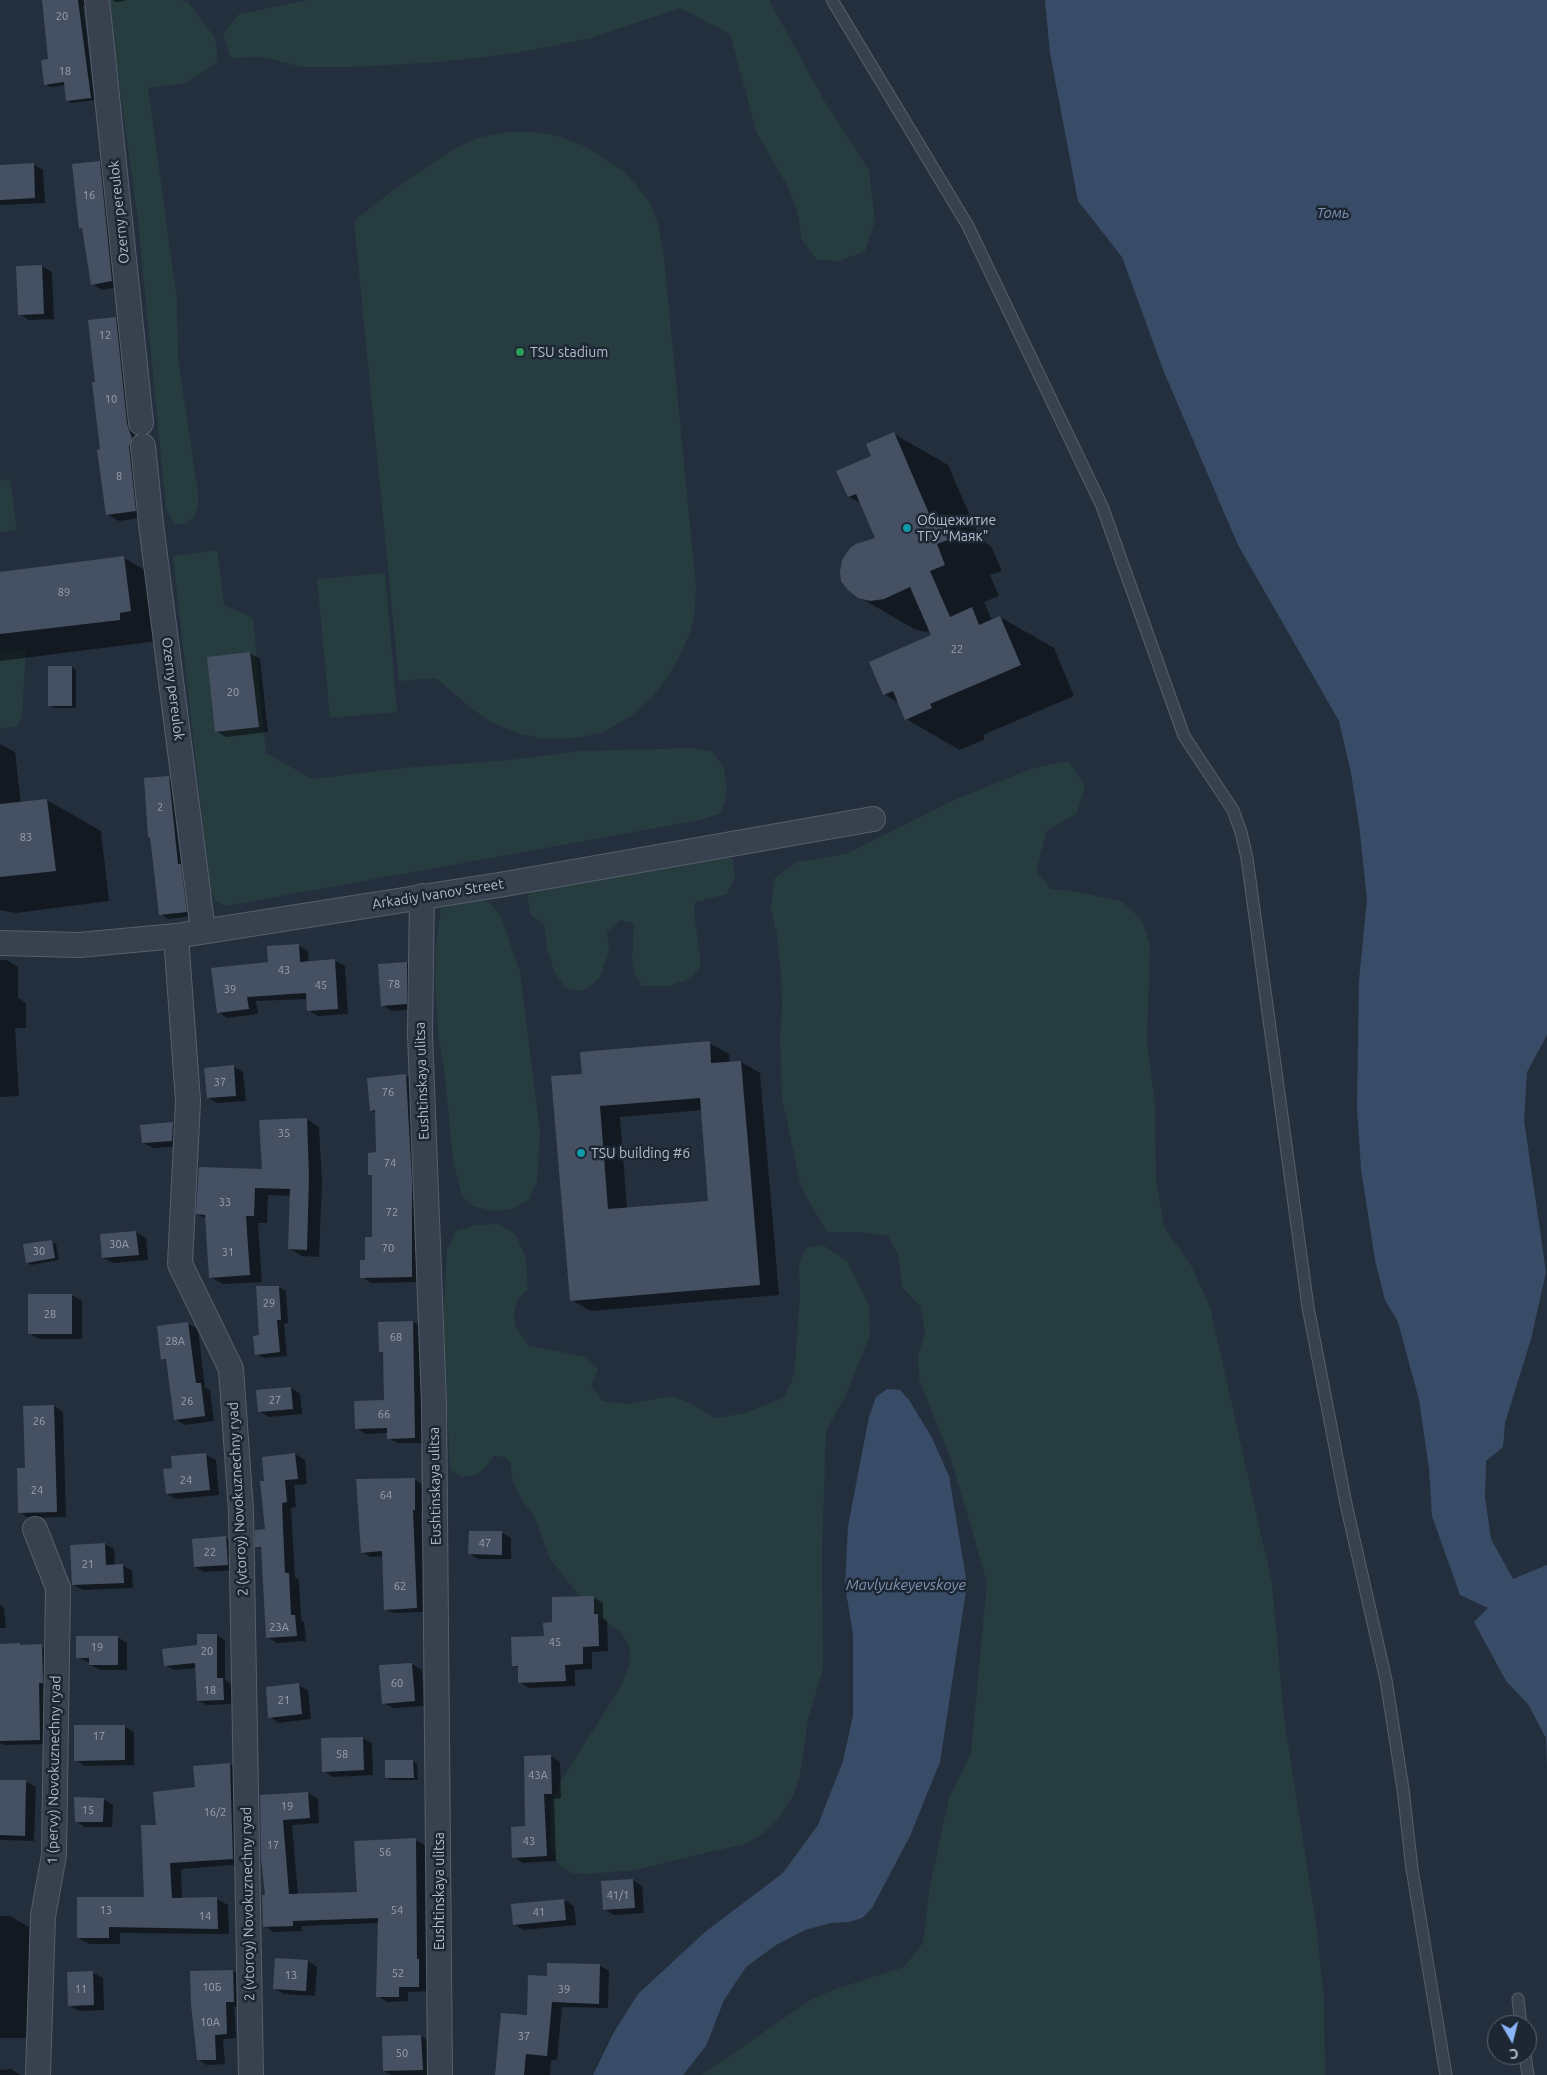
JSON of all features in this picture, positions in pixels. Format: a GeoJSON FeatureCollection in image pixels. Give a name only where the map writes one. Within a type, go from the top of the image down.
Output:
{"type":"FeatureCollection","features":[{"type":"Feature","properties":{"kind":"street","name":"Ozerny pereulok"},"geometry":{"type":"LineString","coordinates":[[97,0],[151,524],[203,931]]}},
{"type":"Feature","properties":{"kind":"street","name":"Arkadiy Ivanov Street"},"geometry":{"type":"LineString","coordinates":[[0,942],[78,946],[176,936],[534,879],[873,819]]}},
{"type":"Feature","properties":{"kind":"street","name":"Eushtinskaya ulitsa"},"geometry":{"type":"LineString","coordinates":[[422,896],[420,1034],[434,1404],[440,2075]]}},
{"type":"Feature","properties":{"kind":"street","name":"2 (vtoroy) Novokuznechny ryad"},"geometry":{"type":"LineString","coordinates":[[176,936],[188,1101],[180,1264],[231,1369],[240,1511],[251,2075]]}},
{"type":"Feature","properties":{"kind":"street","name":"1 (pervy) Novokuznechny ryad"},"geometry":{"type":"LineString","coordinates":[[35,1529],[58,1588],[54,1855],[43,1916],[38,2075]]}},
{"type":"Feature","properties":{"kind":"lane"},"geometry":{"type":"LineString","coordinates":[[832,0],[968,226],[1102,506],[1184,736],[1233,810],[1241,832],[1247,858],[1308,1307],[1346,1504],[1386,1680],[1403,1789],[1412,1869],[1446,2075]]}},
{"type":"Feature","properties":{"kind":"lane"},"geometry":{"type":"LineString","coordinates":[[1518,1998],[1520,2015]]}},
{"type":"Feature","properties":{"kind":"green space"},"geometry":{"type":"Polygon","coordinates":[[[110,0],[181,0],[188,2],[215,38],[218,61],[186,83],[148,88],[177,300],[178,358],[198,493],[198,506],[194,517],[185,524],[174,524],[166,509],[138,221],[108,2],[110,0]]]}},
{"type":"Feature","properties":{"kind":"green space"},"geometry":{"type":"Polygon","coordinates":[[[308,0],[769,0],[825,102],[869,170],[875,221],[865,251],[839,261],[817,260],[802,240],[797,210],[788,187],[757,134],[730,34],[680,8],[591,38],[516,53],[439,62],[355,67],[302,67],[262,57],[231,58],[223,34],[239,14],[308,0]]]}},
{"type":"Feature","properties":{"kind":"green space","name":"TSU stadium"},"geometry":{"type":"Polygon","coordinates":[[[507,132],[534,132],[558,136],[585,146],[623,171],[651,204],[663,248],[696,586],[695,609],[691,629],[683,649],[670,674],[652,697],[630,717],[602,733],[575,738],[543,739],[517,733],[493,723],[472,709],[436,678],[399,681],[354,221],[396,188],[449,152],[477,138],[507,132]]]}},
{"type":"Feature","properties":{"kind":"green space"},"geometry":{"type":"Polygon","coordinates":[[[10,479],[17,530],[0,532],[0,481],[10,479]]]}},
{"type":"Feature","properties":{"kind":"green space"},"geometry":{"type":"Polygon","coordinates":[[[217,550],[224,605],[253,618],[266,753],[312,779],[403,768],[511,760],[582,751],[693,748],[712,752],[724,767],[727,793],[721,813],[700,820],[226,906],[216,902],[210,890],[173,556],[217,550]]]}},
{"type":"Feature","properties":{"kind":"green space"},"geometry":{"type":"Polygon","coordinates":[[[385,573],[397,712],[330,718],[317,579],[385,573]]]}},
{"type":"Feature","properties":{"kind":"green space"},"geometry":{"type":"Polygon","coordinates":[[[26,650],[22,716],[17,726],[0,729],[0,652],[26,650]]]}},
{"type":"Feature","properties":{"kind":"green space"},"geometry":{"type":"Polygon","coordinates":[[[1069,761],[1085,786],[1077,813],[1047,830],[1036,871],[1051,889],[1079,892],[1123,902],[1141,919],[1150,944],[1147,1041],[1155,1104],[1156,1180],[1164,1227],[1192,1267],[1210,1307],[1272,1583],[1284,1718],[1315,1917],[1324,1997],[1325,2075],[702,2075],[810,2000],[835,1989],[904,1967],[923,1943],[930,1886],[949,1798],[971,1753],[987,1582],[951,1459],[919,1379],[918,1357],[925,1332],[920,1306],[902,1287],[899,1257],[888,1236],[862,1232],[827,1232],[801,1187],[782,1098],[780,1036],[782,1007],[781,973],[777,935],[771,910],[774,879],[796,862],[846,854],[954,800],[1030,769],[1069,761]]]}},
{"type":"Feature","properties":{"kind":"green space"},"geometry":{"type":"Polygon","coordinates":[[[720,853],[733,859],[735,877],[727,894],[695,902],[694,912],[701,966],[690,979],[668,986],[642,986],[635,974],[632,961],[634,923],[620,920],[607,932],[609,952],[599,979],[583,991],[565,988],[554,971],[547,948],[544,925],[531,915],[527,897],[536,886],[720,853]]]}},
{"type":"Feature","properties":{"kind":"green space"},"geometry":{"type":"Polygon","coordinates":[[[488,901],[501,916],[520,972],[540,1133],[537,1182],[529,1200],[512,1209],[493,1211],[473,1206],[462,1196],[453,1161],[445,1076],[438,1032],[435,985],[436,946],[441,907],[460,902],[488,901]]]}},
{"type":"Feature","properties":{"kind":"green space"},"geometry":{"type":"Polygon","coordinates":[[[499,1224],[516,1235],[526,1258],[528,1289],[518,1299],[514,1314],[516,1327],[529,1346],[583,1356],[598,1369],[591,1386],[603,1401],[626,1404],[673,1396],[694,1405],[714,1418],[742,1414],[783,1398],[791,1383],[795,1367],[800,1293],[799,1261],[807,1248],[823,1245],[847,1261],[869,1305],[870,1336],[845,1397],[826,1431],[822,1553],[823,1668],[808,1720],[800,1775],[793,1796],[778,1819],[764,1833],[748,1843],[635,1870],[587,1874],[572,1873],[558,1865],[551,1847],[551,1802],[562,1779],[620,1688],[629,1666],[630,1648],[622,1633],[603,1620],[573,1588],[549,1557],[536,1520],[521,1498],[513,1481],[510,1462],[504,1457],[494,1456],[484,1469],[475,1475],[461,1477],[450,1470],[443,1327],[447,1251],[455,1231],[476,1225],[499,1224]]]}},
{"type":"Feature","properties":{"kind":"water","name":"Томь"},"geometry":{"type":"Polygon","coordinates":[[[1045,0],[1547,0],[1547,1035],[1527,1072],[1524,1120],[1546,1272],[1531,1339],[1505,1423],[1503,1447],[1486,1461],[1485,1498],[1491,1539],[1513,1579],[1547,1565],[1547,1769],[1546,1738],[1528,1704],[1506,1681],[1474,1622],[1488,1608],[1460,1595],[1432,1516],[1429,1468],[1419,1400],[1398,1322],[1385,1300],[1375,1260],[1361,1169],[1357,1108],[1359,981],[1367,899],[1351,773],[1339,721],[1238,545],[1164,372],[1122,257],[1078,201],[1050,53],[1045,0]]]}},
{"type":"Feature","properties":{"kind":"water","name":"Mavlyukeyevskoye"},"geometry":{"type":"Polygon","coordinates":[[[887,1389],[900,1390],[909,1400],[931,1436],[949,1476],[967,1584],[940,1762],[910,1836],[872,1908],[862,1918],[805,1930],[776,1945],[746,1967],[724,2000],[706,2046],[683,2075],[593,2075],[614,2032],[638,1994],[705,1932],[783,1873],[818,1825],[843,1761],[853,1716],[853,1635],[845,1585],[848,1526],[869,1417],[876,1397],[887,1389]]]}},
{"type":"Feature","properties":{"kind":"building"},"geometry":{"type":"Polygon","coordinates":[[[42,0],[78,0],[91,98],[66,101],[64,82],[44,85],[41,60],[48,59],[42,0]]]}},
{"type":"Feature","properties":{"kind":"building"},"geometry":{"type":"Polygon","coordinates":[[[100,161],[112,281],[91,285],[82,228],[79,229],[72,164],[100,161]]]}},
{"type":"Feature","properties":{"kind":"building"},"geometry":{"type":"Polygon","coordinates":[[[34,163],[35,198],[0,200],[0,165],[34,163]]]}},
{"type":"Feature","properties":{"kind":"building"},"geometry":{"type":"Polygon","coordinates":[[[42,265],[44,314],[18,315],[16,266],[42,265]]]}},
{"type":"Feature","properties":{"kind":"building"},"geometry":{"type":"Polygon","coordinates":[[[116,317],[127,424],[132,438],[129,447],[136,511],[106,515],[97,450],[100,449],[92,382],[95,382],[88,320],[116,317]]]}},
{"type":"Feature","properties":{"kind":"building"},"geometry":{"type":"Polygon","coordinates":[[[894,432],[930,516],[937,513],[948,540],[937,544],[945,565],[930,571],[950,617],[972,607],[979,625],[1000,616],[1021,665],[930,704],[932,708],[905,720],[893,691],[883,695],[869,662],[931,635],[910,587],[884,599],[870,601],[858,598],[841,581],[842,560],[850,548],[875,538],[856,494],[848,497],[836,471],[871,456],[866,444],[894,432]]]}},
{"type":"Feature","properties":{"kind":"building"},"geometry":{"type":"Polygon","coordinates":[[[124,556],[131,611],[120,613],[120,620],[0,634],[0,572],[124,556]]]}},
{"type":"Feature","properties":{"kind":"building"},"geometry":{"type":"Polygon","coordinates":[[[250,652],[259,727],[215,732],[207,657],[250,652]]]}},
{"type":"Feature","properties":{"kind":"building"},"geometry":{"type":"Polygon","coordinates":[[[48,666],[72,666],[72,706],[48,706],[48,666]]]}},
{"type":"Feature","properties":{"kind":"building"},"geometry":{"type":"Polygon","coordinates":[[[169,776],[178,864],[181,864],[187,912],[159,915],[150,837],[148,837],[144,778],[169,776]]]}},
{"type":"Feature","properties":{"kind":"building"},"geometry":{"type":"Polygon","coordinates":[[[47,799],[56,871],[0,877],[0,804],[47,799]]]}},
{"type":"Feature","properties":{"kind":"building"},"geometry":{"type":"Polygon","coordinates":[[[299,944],[300,962],[335,959],[338,1009],[307,1011],[306,993],[247,997],[249,1009],[217,1013],[211,968],[268,962],[267,946],[299,944]]]}},
{"type":"Feature","properties":{"kind":"building"},"geometry":{"type":"Polygon","coordinates":[[[407,962],[407,1004],[381,1006],[378,964],[407,962]]]}},
{"type":"Feature","properties":{"kind":"building","name":"TSU building #6"},"geometry":{"type":"Polygon","coordinates":[[[710,1041],[711,1063],[741,1061],[760,1285],[570,1301],[551,1076],[582,1074],[580,1052],[710,1041]],[[700,1098],[600,1106],[608,1209],[708,1201],[700,1098]]]}},
{"type":"Feature","properties":{"kind":"building"},"geometry":{"type":"Polygon","coordinates":[[[234,1065],[236,1096],[207,1098],[204,1068],[234,1065]]]}},
{"type":"Feature","properties":{"kind":"building"},"geometry":{"type":"Polygon","coordinates":[[[406,1074],[412,1180],[412,1277],[360,1278],[360,1260],[365,1260],[365,1237],[372,1237],[372,1175],[368,1175],[368,1153],[376,1152],[375,1110],[370,1111],[367,1078],[406,1074]]]}},
{"type":"Feature","properties":{"kind":"building"},"geometry":{"type":"Polygon","coordinates":[[[307,1118],[309,1175],[307,1250],[288,1249],[290,1189],[255,1188],[254,1216],[246,1216],[250,1275],[209,1278],[205,1215],[196,1214],[199,1167],[262,1169],[259,1120],[307,1118]]]}},
{"type":"Feature","properties":{"kind":"building"},"geometry":{"type":"Polygon","coordinates":[[[173,1122],[172,1141],[142,1143],[140,1125],[173,1122]]]}},
{"type":"Feature","properties":{"kind":"building"},"geometry":{"type":"Polygon","coordinates":[[[136,1231],[139,1255],[102,1258],[100,1234],[136,1231]]]}},
{"type":"Feature","properties":{"kind":"building"},"geometry":{"type":"Polygon","coordinates":[[[52,1240],[55,1258],[26,1263],[23,1244],[52,1240]]]}},
{"type":"Feature","properties":{"kind":"building"},"geometry":{"type":"Polygon","coordinates":[[[256,1286],[279,1286],[281,1320],[277,1320],[280,1352],[255,1355],[253,1336],[259,1335],[256,1286]]]}},
{"type":"Feature","properties":{"kind":"building"},"geometry":{"type":"Polygon","coordinates":[[[28,1294],[72,1294],[72,1334],[28,1334],[28,1294]]]}},
{"type":"Feature","properties":{"kind":"building"},"geometry":{"type":"Polygon","coordinates":[[[413,1321],[415,1438],[387,1439],[387,1428],[355,1429],[354,1401],[384,1400],[383,1352],[379,1352],[378,1322],[413,1321]]]}},
{"type":"Feature","properties":{"kind":"building"},"geometry":{"type":"Polygon","coordinates":[[[188,1322],[196,1383],[201,1383],[205,1416],[174,1420],[166,1359],[161,1360],[157,1326],[188,1322]]]}},
{"type":"Feature","properties":{"kind":"building"},"geometry":{"type":"Polygon","coordinates":[[[291,1387],[293,1409],[258,1412],[256,1390],[291,1387]]]}},
{"type":"Feature","properties":{"kind":"building"},"geometry":{"type":"Polygon","coordinates":[[[54,1405],[57,1512],[18,1513],[17,1468],[25,1468],[23,1406],[54,1405]]]}},
{"type":"Feature","properties":{"kind":"building"},"geometry":{"type":"Polygon","coordinates":[[[206,1453],[210,1490],[166,1494],[163,1469],[172,1468],[171,1456],[206,1453]]]}},
{"type":"Feature","properties":{"kind":"building"},"geometry":{"type":"Polygon","coordinates":[[[295,1453],[298,1479],[285,1480],[287,1502],[282,1503],[285,1573],[289,1573],[291,1615],[295,1615],[297,1636],[266,1638],[261,1547],[255,1547],[255,1530],[265,1529],[260,1481],[264,1481],[262,1457],[295,1453]]]}},
{"type":"Feature","properties":{"kind":"building"},"geometry":{"type":"Polygon","coordinates":[[[415,1478],[415,1510],[413,1510],[417,1608],[384,1610],[382,1551],[361,1553],[356,1479],[415,1478]]]}},
{"type":"Feature","properties":{"kind":"building"},"geometry":{"type":"Polygon","coordinates":[[[469,1531],[502,1531],[502,1555],[468,1554],[469,1531]]]}},
{"type":"Feature","properties":{"kind":"building"},"geometry":{"type":"Polygon","coordinates":[[[226,1536],[228,1565],[194,1567],[192,1539],[226,1536]]]}},
{"type":"Feature","properties":{"kind":"building"},"geometry":{"type":"Polygon","coordinates":[[[105,1543],[106,1565],[123,1564],[124,1583],[72,1585],[70,1545],[105,1543]]]}},
{"type":"Feature","properties":{"kind":"building"},"geometry":{"type":"Polygon","coordinates":[[[594,1596],[594,1614],[598,1614],[599,1646],[583,1647],[583,1664],[565,1665],[566,1681],[518,1683],[518,1666],[512,1666],[511,1637],[544,1636],[543,1623],[552,1622],[552,1597],[594,1596]]]}},
{"type":"Feature","properties":{"kind":"building"},"geometry":{"type":"Polygon","coordinates":[[[197,1634],[217,1634],[217,1678],[223,1678],[224,1700],[197,1701],[195,1663],[164,1666],[162,1649],[197,1645],[197,1634]]]}},
{"type":"Feature","properties":{"kind":"building"},"geometry":{"type":"Polygon","coordinates":[[[76,1636],[118,1636],[118,1665],[89,1665],[89,1658],[76,1658],[76,1636]]]}},
{"type":"Feature","properties":{"kind":"building"},"geometry":{"type":"Polygon","coordinates":[[[20,1643],[20,1645],[42,1644],[43,1683],[39,1683],[40,1740],[0,1741],[0,1644],[20,1643]]]}},
{"type":"Feature","properties":{"kind":"building"},"geometry":{"type":"Polygon","coordinates":[[[412,1663],[415,1701],[382,1704],[379,1665],[412,1663]]]}},
{"type":"Feature","properties":{"kind":"building"},"geometry":{"type":"Polygon","coordinates":[[[299,1683],[302,1714],[268,1718],[266,1687],[299,1683]]]}},
{"type":"Feature","properties":{"kind":"building"},"geometry":{"type":"Polygon","coordinates":[[[74,1725],[125,1725],[125,1760],[74,1761],[74,1725]]]}},
{"type":"Feature","properties":{"kind":"building"},"geometry":{"type":"Polygon","coordinates":[[[363,1737],[364,1770],[322,1772],[321,1738],[363,1737]]]}},
{"type":"Feature","properties":{"kind":"building"},"geometry":{"type":"Polygon","coordinates":[[[551,1755],[552,1794],[544,1794],[547,1856],[512,1858],[511,1827],[525,1826],[524,1756],[551,1755]]]}},
{"type":"Feature","properties":{"kind":"building"},"geometry":{"type":"Polygon","coordinates":[[[385,1760],[413,1760],[414,1778],[385,1778],[385,1760]]]}},
{"type":"Feature","properties":{"kind":"building"},"geometry":{"type":"Polygon","coordinates":[[[230,1763],[233,1859],[170,1863],[172,1898],[217,1897],[218,1929],[109,1927],[109,1938],[77,1938],[77,1897],[144,1897],[141,1825],[156,1825],[153,1792],[195,1787],[193,1766],[230,1763]]]}},
{"type":"Feature","properties":{"kind":"building"},"geometry":{"type":"Polygon","coordinates":[[[0,1780],[26,1780],[25,1836],[0,1835],[0,1780]]]}},
{"type":"Feature","properties":{"kind":"building"},"geometry":{"type":"Polygon","coordinates":[[[308,1792],[310,1818],[283,1820],[289,1894],[357,1892],[354,1841],[416,1838],[419,1987],[399,1987],[399,1997],[376,1997],[378,1918],[293,1921],[293,1926],[263,1927],[262,1895],[265,1895],[261,1857],[260,1795],[308,1792]]]}},
{"type":"Feature","properties":{"kind":"building"},"geometry":{"type":"Polygon","coordinates":[[[74,1797],[104,1798],[103,1822],[75,1822],[74,1797]]]}},
{"type":"Feature","properties":{"kind":"building"},"geometry":{"type":"Polygon","coordinates":[[[633,1879],[635,1908],[603,1910],[601,1881],[633,1879]]]}},
{"type":"Feature","properties":{"kind":"building"},"geometry":{"type":"Polygon","coordinates":[[[564,1899],[566,1920],[513,1925],[511,1904],[564,1899]]]}},
{"type":"Feature","properties":{"kind":"building"},"geometry":{"type":"Polygon","coordinates":[[[275,1958],[308,1960],[306,1991],[273,1989],[275,1958]]]}},
{"type":"Feature","properties":{"kind":"building"},"geometry":{"type":"Polygon","coordinates":[[[547,1963],[600,1964],[599,2004],[552,2002],[547,2056],[526,2054],[524,2075],[495,2075],[501,2013],[527,2015],[528,1975],[547,1976],[547,1963]]]}},
{"type":"Feature","properties":{"kind":"building"},"geometry":{"type":"Polygon","coordinates":[[[233,1970],[234,2002],[226,2002],[227,2034],[215,2035],[216,2060],[197,2060],[191,2004],[190,1971],[233,1970]]]}},
{"type":"Feature","properties":{"kind":"building"},"geometry":{"type":"Polygon","coordinates":[[[93,1971],[94,2005],[68,2006],[67,1972],[93,1971]]]}},
{"type":"Feature","properties":{"kind":"building"},"geometry":{"type":"Polygon","coordinates":[[[421,2035],[423,2070],[383,2071],[382,2036],[421,2035]]]}},
{"type":"Feature","properties":{"kind":"place","name":"TSU stadium"},"geometry":{"type":"Point","coordinates":[520,352]}},
{"type":"Feature","properties":{"kind":"place","name":"Общежитие ТГУ \"Маяк\""},"geometry":{"type":"Point","coordinates":[907,528]}},
{"type":"Feature","properties":{"kind":"place","name":"TSU building #6"},"geometry":{"type":"Point","coordinates":[581,1153]}}]}
